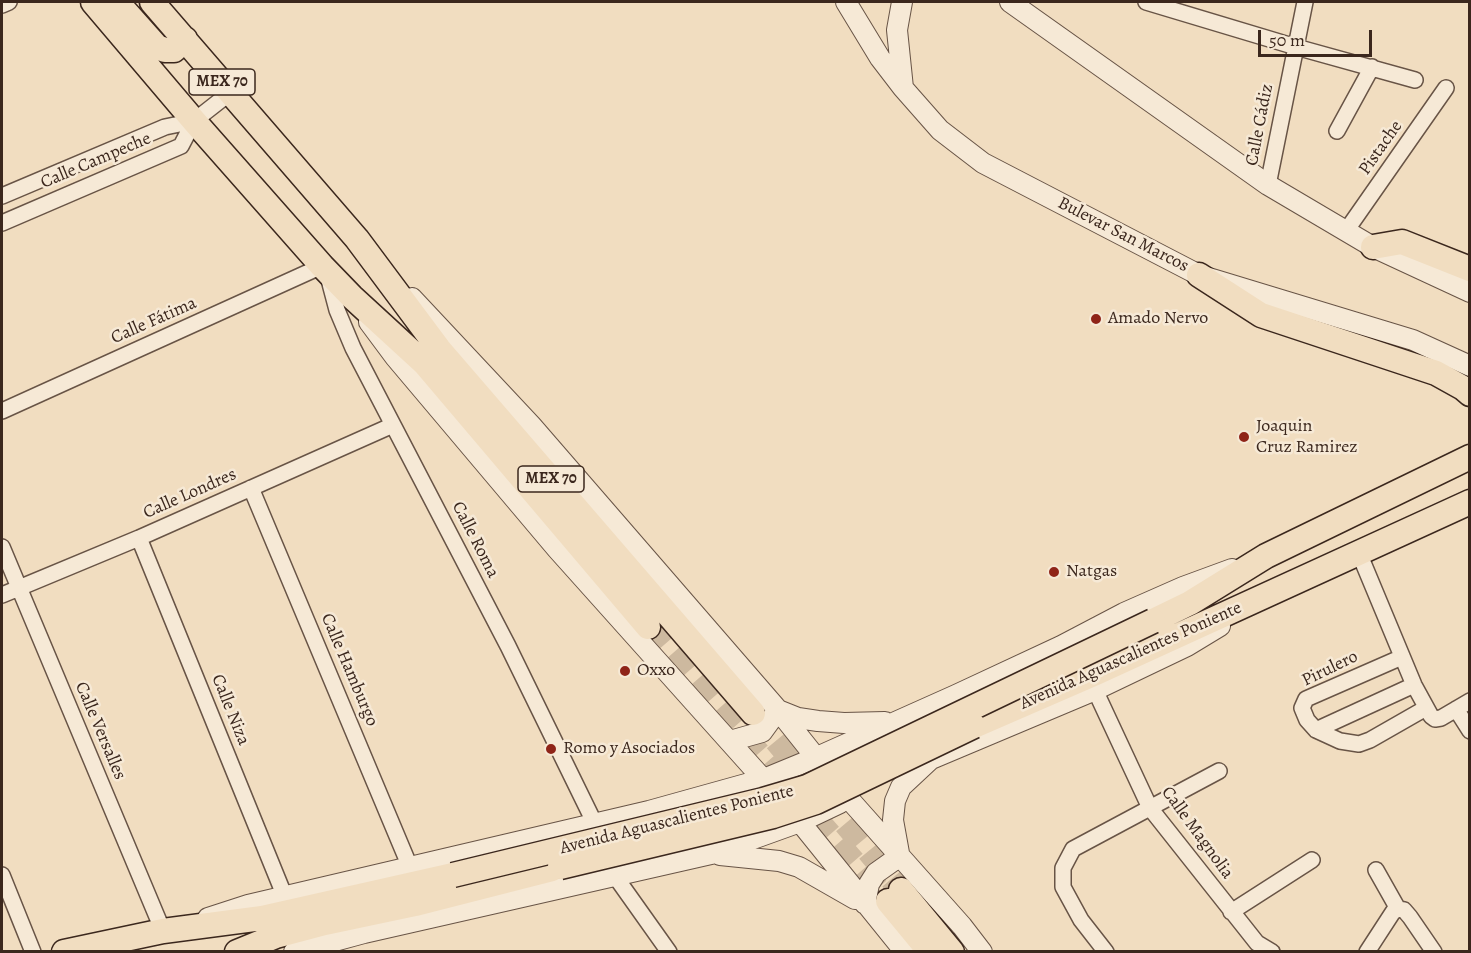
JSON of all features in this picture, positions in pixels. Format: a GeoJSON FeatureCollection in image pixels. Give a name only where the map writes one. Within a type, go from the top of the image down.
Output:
{"type":"FeatureCollection","features":[{"type":"Feature","properties":{"kind":"main road","name":"MEX 70"},"geometry":{"type":"LineString","coordinates":[[93,2],[194,121],[325,268],[352,297],[425,364],[648,627]]}},
{"type":"Feature","properties":{"kind":"main road"},"geometry":{"type":"LineString","coordinates":[[117,2],[157,46],[165,50],[174,50],[185,39]]}},
{"type":"Feature","properties":{"kind":"main road","name":"MEX 70"},"geometry":{"type":"LineString","coordinates":[[152,2],[357,239],[439,349],[753,713]]}},
{"type":"Feature","properties":{"kind":"main road"},"geometry":{"type":"LineString","coordinates":[[1373,247],[1402,242],[1470,269]]}},
{"type":"Feature","properties":{"kind":"main road"},"geometry":{"type":"LineString","coordinates":[[1200,274],[1261,315],[1436,373],[1470,394]]}},
{"type":"Feature","properties":{"kind":"main road","name":"Avenida Aguascalientes Poniente"},"geometry":{"type":"LineString","coordinates":[[63,951],[174,930],[262,918],[453,875],[763,800],[807,787],[1190,603],[1266,556],[1468,455]]}},
{"type":"Feature","properties":{"kind":"main road","name":"Avenida Aguascalientes Poniente"},"geometry":{"type":"LineString","coordinates":[[237,951],[276,936],[325,923],[415,904],[773,816],[816,802],[974,726],[1470,502]]}},
{"type":"Feature","properties":{"kind":"main road","name":"MEX 70"},"geometry":{"type":"LineString","coordinates":[[885,898],[930,951]]}},
{"type":"Feature","properties":{"kind":"main road","name":"MEX 70"},"geometry":{"type":"LineString","coordinates":[[885,898],[952,951]]}},
{"type":"Feature","properties":{"kind":"street"},"geometry":{"type":"LineString","coordinates":[[2,5],[9,2]]}},
{"type":"Feature","properties":{"kind":"street","name":"Bulevar San Marcos"},"geometry":{"type":"LineString","coordinates":[[846,2],[880,58],[903,88],[940,130],[983,163],[1200,274],[1413,340],[1470,366]]}},
{"type":"Feature","properties":{"kind":"street"},"geometry":{"type":"LineString","coordinates":[[902,2],[897,30],[903,88]]}},
{"type":"Feature","properties":{"kind":"street"},"geometry":{"type":"LineString","coordinates":[[1004,2],[1076,46],[1269,185],[1373,247],[1470,292]]}},
{"type":"Feature","properties":{"kind":"street"},"geometry":{"type":"LineString","coordinates":[[1010,2],[1026,14]]}},
{"type":"Feature","properties":{"kind":"street"},"geometry":{"type":"LineString","coordinates":[[1146,2],[1415,80]]}},
{"type":"Feature","properties":{"kind":"street","name":"Calle Cádiz"},"geometry":{"type":"LineString","coordinates":[[1269,185],[1305,2]]}},
{"type":"Feature","properties":{"kind":"street"},"geometry":{"type":"LineString","coordinates":[[1337,131],[1372,67]]}},
{"type":"Feature","properties":{"kind":"street","name":"Pistache"},"geometry":{"type":"LineString","coordinates":[[1346,231],[1446,88]]}},
{"type":"Feature","properties":{"kind":"street","name":"Calle Campeche"},"geometry":{"type":"LineString","coordinates":[[2,223],[181,146],[194,121],[231,92]]}},
{"type":"Feature","properties":{"kind":"street","name":"Calle Campeche"},"geometry":{"type":"LineString","coordinates":[[2,196],[165,127],[194,121]]}},
{"type":"Feature","properties":{"kind":"street","name":"MEX 70"},"geometry":{"type":"LineString","coordinates":[[357,239],[531,425],[778,710],[849,799],[982,951]]}},
{"type":"Feature","properties":{"kind":"street","name":"Calle Fátima"},"geometry":{"type":"LineString","coordinates":[[2,411],[325,268]]}},
{"type":"Feature","properties":{"kind":"street","name":"Calle Roma"},"geometry":{"type":"LineString","coordinates":[[325,268],[337,310],[353,348],[508,646],[595,824]]}},
{"type":"Feature","properties":{"kind":"street","name":"MEX 70"},"geometry":{"type":"LineString","coordinates":[[352,297],[395,357],[557,549],[800,822],[885,898],[904,951]]}},
{"type":"Feature","properties":{"kind":"street","name":"Calle Londres"},"geometry":{"type":"LineString","coordinates":[[2,596],[393,425]]}},
{"type":"Feature","properties":{"kind":"street","name":"Calle Hamburgo"},"geometry":{"type":"LineString","coordinates":[[251,488],[410,867]]}},
{"type":"Feature","properties":{"kind":"street","name":"Calle Niza"},"geometry":{"type":"LineString","coordinates":[[139,538],[285,897]]}},
{"type":"Feature","properties":{"kind":"street","name":"Calle Versalles"},"geometry":{"type":"LineString","coordinates":[[2,547],[174,930]]}},
{"type":"Feature","properties":{"kind":"street"},"geometry":{"type":"LineString","coordinates":[[1359,553],[1414,685],[1431,717],[1435,719],[1456,710],[1470,700]]}},
{"type":"Feature","properties":{"kind":"street","name":"Avenida Aguascalientes Poniente"},"geometry":{"type":"LineString","coordinates":[[174,930],[222,913],[649,811],[764,779],[1061,646],[1124,614],[1266,556]]}},
{"type":"Feature","properties":{"kind":"street","name":"Avenida Aguascalientes Poniente"},"geometry":{"type":"LineString","coordinates":[[300,951],[364,933],[711,854],[800,822],[931,759],[1095,690],[1187,646],[1271,593]]}},
{"type":"Feature","properties":{"kind":"street","name":"Pirulero"},"geometry":{"type":"LineString","coordinates":[[1316,730],[1306,720],[1302,708],[1306,699],[1402,657]]}},
{"type":"Feature","properties":{"kind":"street"},"geometry":{"type":"LineString","coordinates":[[1316,730],[1414,685]]}},
{"type":"Feature","properties":{"kind":"street","name":"Calle Magnolia"},"geometry":{"type":"LineString","coordinates":[[1095,690],[1150,808],[1257,943],[1272,951]]}},
{"type":"Feature","properties":{"kind":"street"},"geometry":{"type":"LineString","coordinates":[[1316,730],[1340,741],[1359,744],[1426,708]]}},
{"type":"Feature","properties":{"kind":"street"},"geometry":{"type":"LineString","coordinates":[[730,741],[762,732],[778,710],[798,718],[818,722],[897,721]]}},
{"type":"Feature","properties":{"kind":"street"},"geometry":{"type":"LineString","coordinates":[[1456,710],[1470,732]]}},
{"type":"Feature","properties":{"kind":"street"},"geometry":{"type":"LineString","coordinates":[[897,721],[888,731],[885,742],[893,758],[909,763],[931,759]]}},
{"type":"Feature","properties":{"kind":"street"},"geometry":{"type":"LineString","coordinates":[[885,898],[869,884],[876,873],[900,856],[893,820],[895,801],[901,788],[931,759]]}},
{"type":"Feature","properties":{"kind":"street"},"geometry":{"type":"LineString","coordinates":[[1106,951],[1081,920],[1063,888],[1063,868],[1073,849],[1219,771]]}},
{"type":"Feature","properties":{"kind":"street"},"geometry":{"type":"LineString","coordinates":[[649,811],[659,821],[664,832],[662,865]]}},
{"type":"Feature","properties":{"kind":"street"},"geometry":{"type":"LineString","coordinates":[[711,854],[779,861],[885,898]]}},
{"type":"Feature","properties":{"kind":"street"},"geometry":{"type":"LineString","coordinates":[[1232,912],[1312,860]]}},
{"type":"Feature","properties":{"kind":"street"},"geometry":{"type":"LineString","coordinates":[[1376,870],[1398,909]]}},
{"type":"Feature","properties":{"kind":"street"},"geometry":{"type":"LineString","coordinates":[[2,875],[33,951]]}},
{"type":"Feature","properties":{"kind":"street"},"geometry":{"type":"LineString","coordinates":[[615,876],[669,951]]}},
{"type":"Feature","properties":{"kind":"street"},"geometry":{"type":"LineString","coordinates":[[1367,951],[1398,909],[1404,910],[1434,951]]}},
{"type":"Feature","properties":{"kind":"tunnel"},"geometry":{"type":"LineString","coordinates":[[648,627],[888,901]]}},
{"type":"Feature","properties":{"kind":"tunnel"},"geometry":{"type":"LineString","coordinates":[[753,713],[901,890]]}},
{"type":"Feature","properties":{"kind":"place","name":"Amado Nervo"},"geometry":{"type":"Point","coordinates":[1096,319]}},
{"type":"Feature","properties":{"kind":"place","name":"Joaquin Cruz Ramirez"},"geometry":{"type":"Point","coordinates":[1244,437]}},
{"type":"Feature","properties":{"kind":"place","name":"Natgas"},"geometry":{"type":"Point","coordinates":[1054,572]}},
{"type":"Feature","properties":{"kind":"place","name":"Oxxo"},"geometry":{"type":"Point","coordinates":[625,671]}},
{"type":"Feature","properties":{"kind":"place","name":"Romo y Asociados"},"geometry":{"type":"Point","coordinates":[551,749]}}]}
